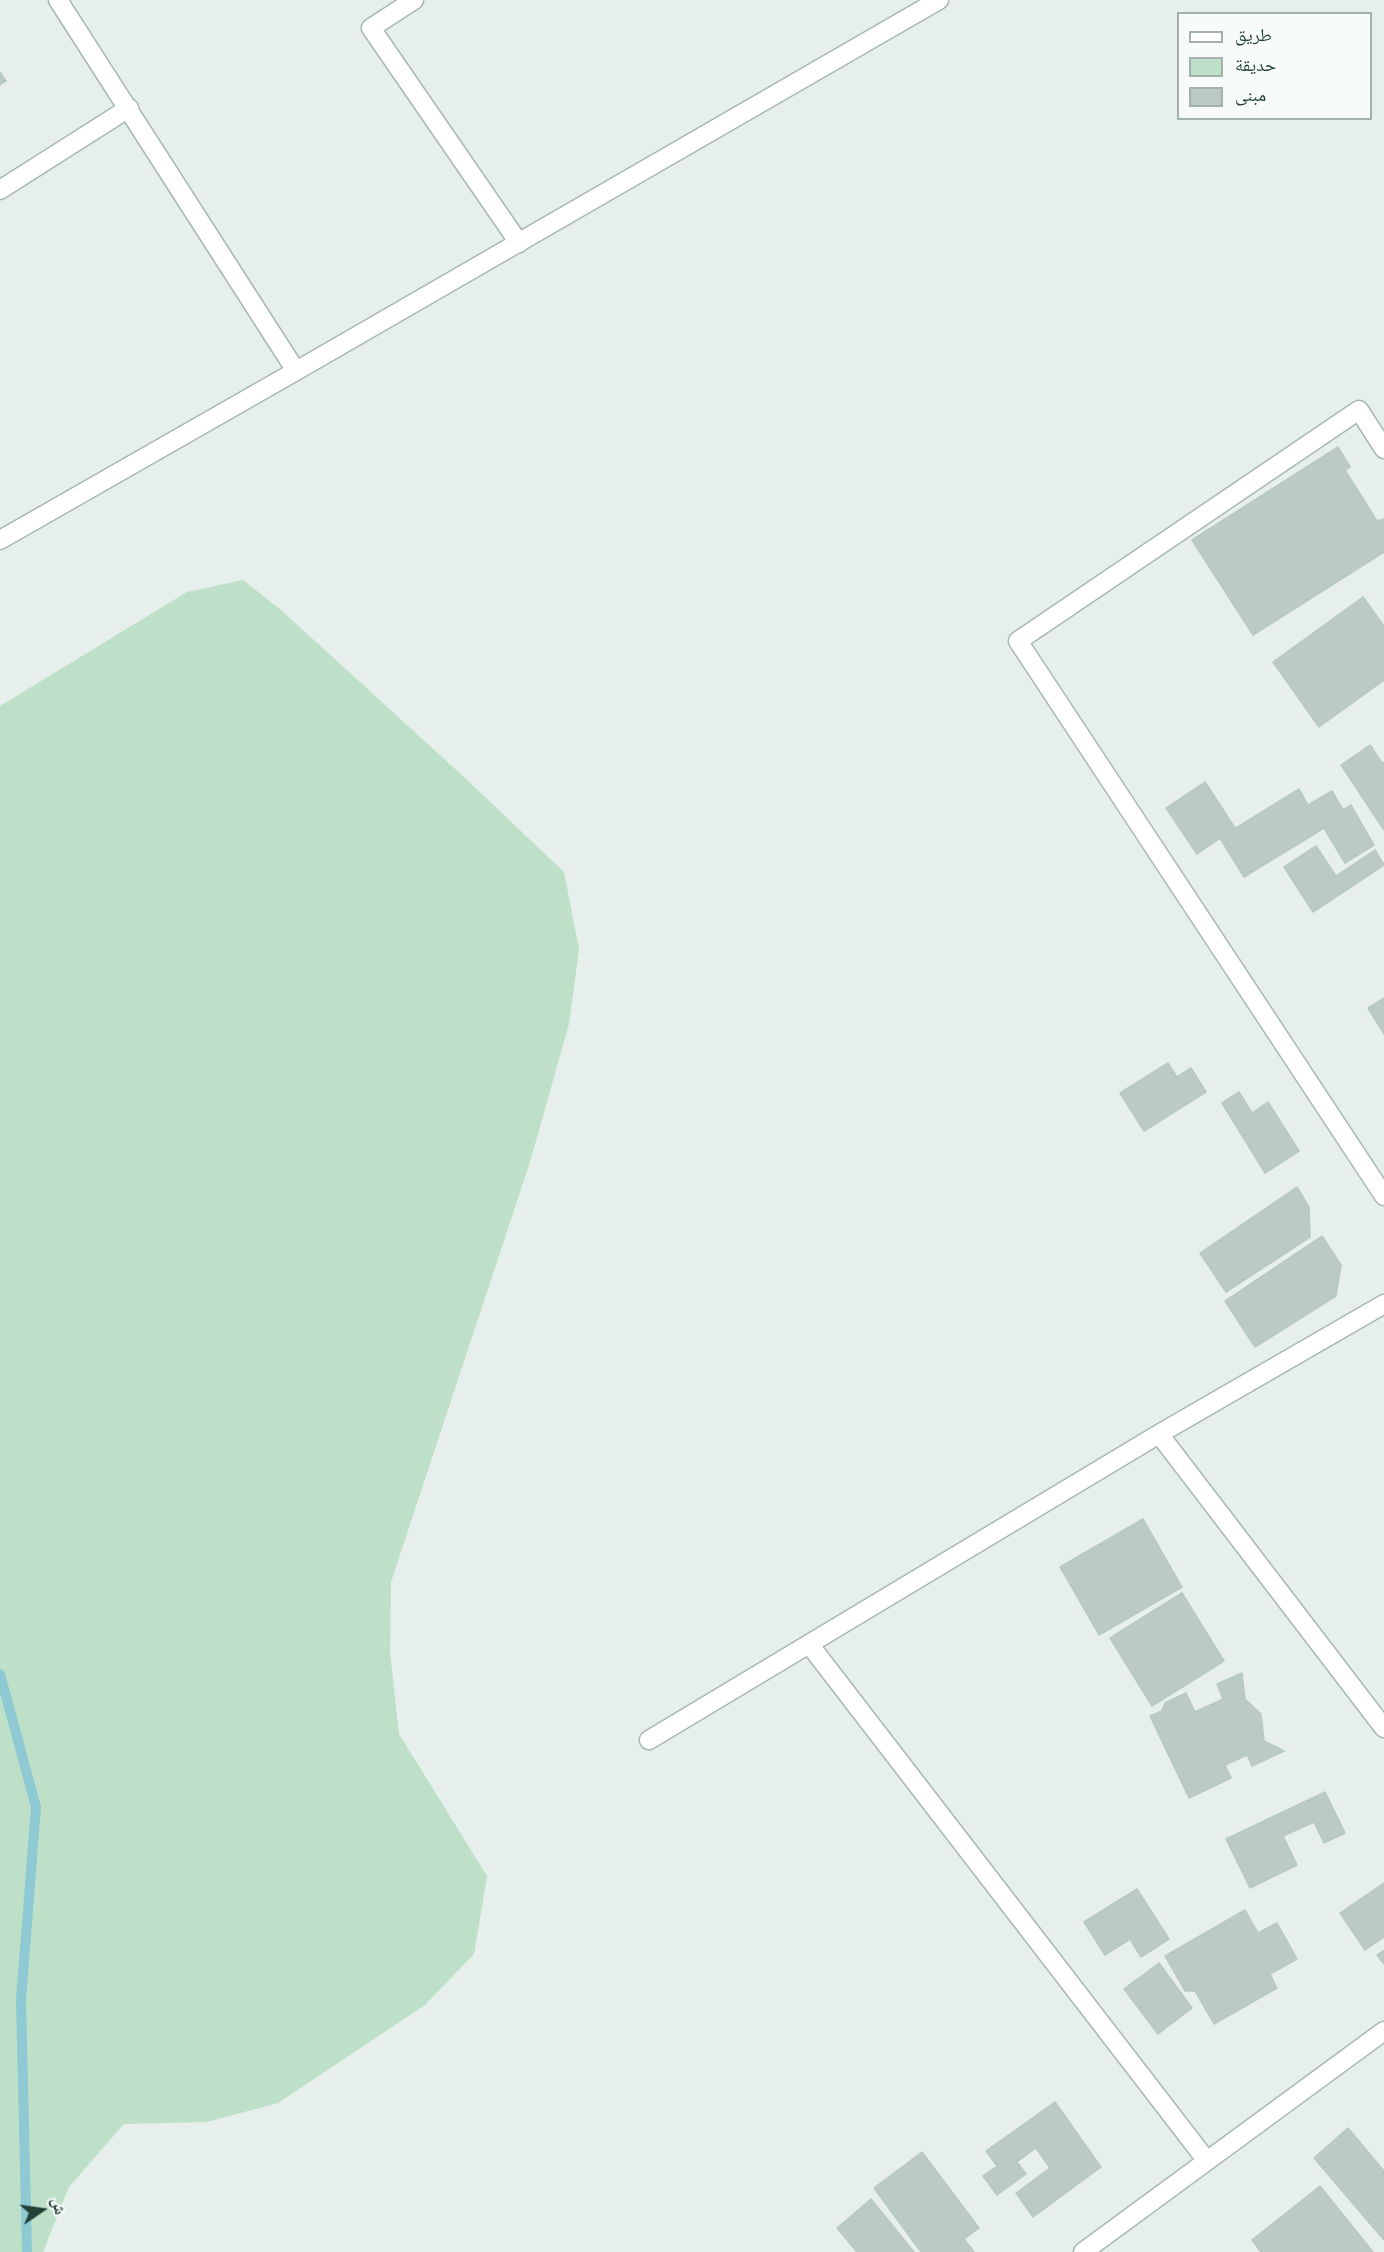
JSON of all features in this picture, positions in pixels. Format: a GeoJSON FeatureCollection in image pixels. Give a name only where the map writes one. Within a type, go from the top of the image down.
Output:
{"type":"FeatureCollection","features":[{"type":"Feature","properties":{"kind":"street"},"geometry":{"type":"LineString","coordinates":[[58,0],[296,371]]}},
{"type":"Feature","properties":{"kind":"street"},"geometry":{"type":"LineString","coordinates":[[414,0],[371,28],[519,243]]}},
{"type":"Feature","properties":{"kind":"street"},"geometry":{"type":"LineString","coordinates":[[0,540],[939,0]]}},
{"type":"Feature","properties":{"kind":"street"},"geometry":{"type":"LineString","coordinates":[[0,190],[129,108]]}},
{"type":"Feature","properties":{"kind":"street"},"geometry":{"type":"LineString","coordinates":[[1384,449],[1359,410],[1018,641],[1384,1196]]}},
{"type":"Feature","properties":{"kind":"street"},"geometry":{"type":"LineString","coordinates":[[649,1740],[1159,1434],[1384,1304]]}},
{"type":"Feature","properties":{"kind":"street"},"geometry":{"type":"LineString","coordinates":[[1159,1434],[1384,1728]]}},
{"type":"Feature","properties":{"kind":"street"},"geometry":{"type":"LineString","coordinates":[[809,1644],[1207,2161]]}},
{"type":"Feature","properties":{"kind":"street"},"geometry":{"type":"LineString","coordinates":[[1083,2252],[1384,2031]]}},
{"type":"Feature","properties":{"kind":"green space"},"geometry":{"type":"Polygon","coordinates":[[[243,580],[281,610],[564,872],[579,949],[569,1024],[530,1162],[391,1582],[390,1652],[399,1734],[487,1876],[474,1954],[425,2005],[278,2103],[207,2122],[124,2124],[69,2187],[43,2252],[0,2252],[0,706],[187,592],[243,580]]]}},
{"type":"Feature","properties":{"kind":"building"},"geometry":{"type":"Polygon","coordinates":[[[0,72],[6,81],[0,85],[0,72]]]}},
{"type":"Feature","properties":{"kind":"building"},"geometry":{"type":"Polygon","coordinates":[[[1338,447],[1350,467],[1345,470],[1377,521],[1384,519],[1384,552],[1253,635],[1192,540],[1338,447]]]}},
{"type":"Feature","properties":{"kind":"building"},"geometry":{"type":"Polygon","coordinates":[[[1363,597],[1384,626],[1384,680],[1319,727],[1273,662],[1363,597]]]}},
{"type":"Feature","properties":{"kind":"building"},"geometry":{"type":"Polygon","coordinates":[[[1370,745],[1382,763],[1384,762],[1384,830],[1341,765],[1370,745]]]}},
{"type":"Feature","properties":{"kind":"building"},"geometry":{"type":"Polygon","coordinates":[[[1205,782],[1235,828],[1197,854],[1166,808],[1205,782]]]}},
{"type":"Feature","properties":{"kind":"building"},"geometry":{"type":"Polygon","coordinates":[[[1299,789],[1308,805],[1332,791],[1343,810],[1351,805],[1374,845],[1345,863],[1324,828],[1244,877],[1220,838],[1299,789]]]}},
{"type":"Feature","properties":{"kind":"building"},"geometry":{"type":"Polygon","coordinates":[[[1316,846],[1336,876],[1375,850],[1384,865],[1313,912],[1284,867],[1316,846]]]}},
{"type":"Feature","properties":{"kind":"building"},"geometry":{"type":"Polygon","coordinates":[[[1384,998],[1384,1034],[1368,1008],[1384,998]]]}},
{"type":"Feature","properties":{"kind":"building"},"geometry":{"type":"Polygon","coordinates":[[[1168,1063],[1177,1077],[1191,1068],[1206,1092],[1144,1131],[1120,1093],[1168,1063]]]}},
{"type":"Feature","properties":{"kind":"building"},"geometry":{"type":"Polygon","coordinates":[[[1239,1092],[1252,1113],[1268,1102],[1299,1151],[1265,1173],[1222,1103],[1239,1092]]]}},
{"type":"Feature","properties":{"kind":"building"},"geometry":{"type":"Polygon","coordinates":[[[1297,1187],[1309,1207],[1310,1237],[1226,1292],[1200,1253],[1297,1187]]]}},
{"type":"Feature","properties":{"kind":"building"},"geometry":{"type":"Polygon","coordinates":[[[1322,1236],[1341,1265],[1336,1296],[1255,1347],[1225,1301],[1322,1236]]]}},
{"type":"Feature","properties":{"kind":"building"},"geometry":{"type":"Polygon","coordinates":[[[1143,1519],[1182,1587],[1099,1635],[1060,1567],[1143,1519]]]}},
{"type":"Feature","properties":{"kind":"building"},"geometry":{"type":"Polygon","coordinates":[[[1182,1593],[1224,1661],[1152,1706],[1110,1638],[1182,1593]]]}},
{"type":"Feature","properties":{"kind":"building"},"geometry":{"type":"Polygon","coordinates":[[[1242,1673],[1245,1699],[1261,1714],[1264,1741],[1284,1751],[1252,1766],[1247,1755],[1225,1765],[1231,1778],[1189,1798],[1150,1716],[1162,1711],[1165,1703],[1186,1693],[1195,1712],[1223,1699],[1217,1684],[1242,1673]]]}},
{"type":"Feature","properties":{"kind":"building"},"geometry":{"type":"Polygon","coordinates":[[[1325,1792],[1345,1833],[1324,1843],[1314,1822],[1283,1836],[1297,1865],[1250,1888],[1226,1839],[1325,1792]]]}},
{"type":"Feature","properties":{"kind":"building"},"geometry":{"type":"Polygon","coordinates":[[[1384,1883],[1384,1937],[1365,1950],[1340,1913],[1384,1883]]]}},
{"type":"Feature","properties":{"kind":"building"},"geometry":{"type":"Polygon","coordinates":[[[1137,1889],[1169,1939],[1141,1957],[1130,1939],[1105,1955],[1084,1922],[1137,1889]]]}},
{"type":"Feature","properties":{"kind":"building"},"geometry":{"type":"Polygon","coordinates":[[[1245,1910],[1258,1933],[1277,1923],[1297,1959],[1270,1974],[1277,1988],[1214,2024],[1195,1991],[1185,1991],[1165,1956],[1245,1910]]]}},
{"type":"Feature","properties":{"kind":"building"},"geometry":{"type":"Polygon","coordinates":[[[1384,1950],[1384,1964],[1377,1955],[1384,1950]]]}},
{"type":"Feature","properties":{"kind":"building"},"geometry":{"type":"Polygon","coordinates":[[[1159,1963],[1192,2008],[1158,2034],[1124,1989],[1159,1963]]]}},
{"type":"Feature","properties":{"kind":"building"},"geometry":{"type":"Polygon","coordinates":[[[1055,2102],[1101,2167],[1033,2217],[1016,2193],[1050,2168],[1036,2148],[1017,2162],[1026,2174],[997,2195],[983,2176],[997,2166],[986,2151],[1055,2102]]]}},
{"type":"Feature","properties":{"kind":"building"},"geometry":{"type":"Polygon","coordinates":[[[1348,2128],[1384,2171],[1384,2240],[1314,2158],[1348,2128]]]}},
{"type":"Feature","properties":{"kind":"building"},"geometry":{"type":"Polygon","coordinates":[[[922,2152],[979,2228],[964,2239],[974,2252],[921,2252],[874,2188],[922,2152]]]}},
{"type":"Feature","properties":{"kind":"building"},"geometry":{"type":"Polygon","coordinates":[[[1320,2186],[1373,2252],[1261,2252],[1252,2240],[1320,2186]]]}},
{"type":"Feature","properties":{"kind":"building"},"geometry":{"type":"Polygon","coordinates":[[[871,2199],[914,2252],[857,2252],[837,2228],[871,2199]]]}},
{"type":"Feature","properties":{"kind":"waterway"},"geometry":{"type":"LineString","coordinates":[[0,1674],[36,1807],[21,2000],[27,2252]]}}]}
